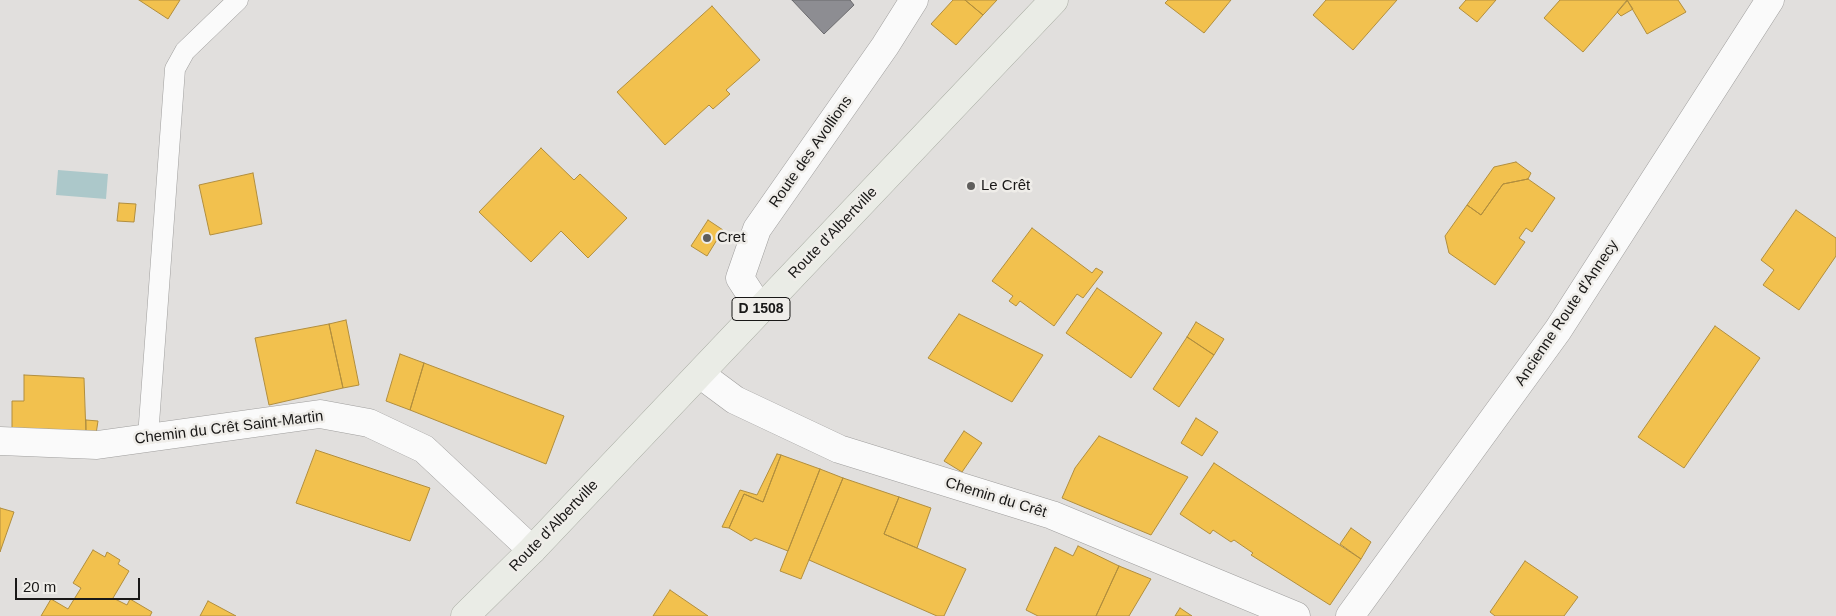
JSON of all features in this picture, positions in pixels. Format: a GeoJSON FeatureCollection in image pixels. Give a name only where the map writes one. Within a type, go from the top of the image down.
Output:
{"type":"FeatureCollection","features":[{"type":"Feature","properties":{"kind":"main road","name":"Route d'Albertville"},"geometry":{"type":"LineString","coordinates":[[465,616],[532,550],[1054,0]]}},
{"type":"Feature","properties":{"kind":"street","name":"Route des Avollions"},"geometry":{"type":"LineString","coordinates":[[760,310],[740,278],[757,229],[885,46],[914,0]]}},
{"type":"Feature","properties":{"kind":"street","name":"Ancienne Route d'Annecy"},"geometry":{"type":"LineString","coordinates":[[1350,616],[1558,330],[1770,0]]}},
{"type":"Feature","properties":{"kind":"street","name":"Chemin du Crêt"},"geometry":{"type":"LineString","coordinates":[[700,374],[735,400],[839,449],[1052,516],[1296,616]]}},
{"type":"Feature","properties":{"kind":"street","name":"Chemin du Crêt Saint-Martin"},"geometry":{"type":"LineString","coordinates":[[0,441],[98,445],[320,414],[369,423],[424,449],[532,550]]}},
{"type":"Feature","properties":{"kind":"lane"},"geometry":{"type":"LineString","coordinates":[[148,437],[175,69],[185,51],[238,0]]}},
{"type":"Feature","properties":{"kind":"water"},"geometry":{"type":"Polygon","coordinates":[[[58,170],[108,174],[106,199],[56,195],[58,170]]]}},
{"type":"Feature","properties":{"kind":"building: Logements"},"geometry":{"type":"Polygon","coordinates":[[[139,0],[180,0],[168,19],[139,0]]]}},
{"type":"Feature","properties":{"kind":"building: Logements"},"geometry":{"type":"Polygon","coordinates":[[[953,0],[965,0],[983,15],[956,45],[931,24],[953,0]]]}},
{"type":"Feature","properties":{"kind":"building: Logements"},"geometry":{"type":"Polygon","coordinates":[[[965,0],[997,0],[983,15],[965,0]]]}},
{"type":"Feature","properties":{"kind":"building: Logements"},"geometry":{"type":"Polygon","coordinates":[[[1168,0],[1231,0],[1204,33],[1165,3],[1168,0]]]}},
{"type":"Feature","properties":{"kind":"building: Logements"},"geometry":{"type":"Polygon","coordinates":[[[1326,0],[1397,0],[1353,50],[1313,15],[1326,0]]]}},
{"type":"Feature","properties":{"kind":"building: Logements"},"geometry":{"type":"Polygon","coordinates":[[[1466,0],[1496,0],[1477,22],[1459,8],[1466,0]]]}},
{"type":"Feature","properties":{"kind":"building: Logements"},"geometry":{"type":"Polygon","coordinates":[[[1560,0],[1627,1],[1583,52],[1544,18],[1560,0]]]}},
{"type":"Feature","properties":{"kind":"building: Logements"},"geometry":{"type":"Polygon","coordinates":[[[1627,0],[1633,9],[1621,16],[1617,12],[1627,0]]]}},
{"type":"Feature","properties":{"kind":"building: Logements"},"geometry":{"type":"Polygon","coordinates":[[[1627,0],[1678,0],[1686,12],[1647,34],[1627,0]]]}},
{"type":"Feature","properties":{"kind":"building: Logements"},"geometry":{"type":"Polygon","coordinates":[[[712,6],[760,60],[726,90],[730,94],[713,109],[709,105],[665,145],[617,92],[712,6]]]}},
{"type":"Feature","properties":{"kind":"building: Logements"},"geometry":{"type":"Polygon","coordinates":[[[541,148],[574,180],[580,174],[627,218],[588,258],[561,231],[531,262],[479,212],[541,148]]]}},
{"type":"Feature","properties":{"kind":"building: Logements"},"geometry":{"type":"Polygon","coordinates":[[[1516,162],[1531,173],[1528,179],[1503,184],[1481,215],[1467,205],[1494,167],[1516,162]]]}},
{"type":"Feature","properties":{"kind":"building: Logements"},"geometry":{"type":"Polygon","coordinates":[[[253,173],[262,224],[210,235],[199,185],[253,173]]]}},
{"type":"Feature","properties":{"kind":"building: Logements"},"geometry":{"type":"Polygon","coordinates":[[[1528,179],[1555,198],[1532,232],[1526,228],[1519,238],[1525,242],[1495,285],[1449,253],[1445,236],[1467,205],[1481,215],[1503,184],[1528,179]]]}},
{"type":"Feature","properties":{"kind":"building: Logements"},"geometry":{"type":"Polygon","coordinates":[[[119,203],[136,204],[134,222],[117,221],[119,203]]]}},
{"type":"Feature","properties":{"kind":"building: Logements"},"geometry":{"type":"Polygon","coordinates":[[[1796,210],[1836,238],[1836,256],[1799,310],[1763,285],[1774,270],[1761,260],[1796,210]]]}},
{"type":"Feature","properties":{"kind":"building: Logements","name":"Cret"},"geometry":{"type":"Polygon","coordinates":[[[708,220],[723,230],[707,256],[691,246],[708,220]]]}},
{"type":"Feature","properties":{"kind":"building: Logements"},"geometry":{"type":"Polygon","coordinates":[[[1032,228],[1092,273],[1096,268],[1103,272],[1083,298],[1077,294],[1054,326],[1020,301],[1016,306],[1009,301],[1013,296],[992,281],[1032,228]]]}},
{"type":"Feature","properties":{"kind":"building: Logements"},"geometry":{"type":"Polygon","coordinates":[[[1097,288],[1162,333],[1131,378],[1066,333],[1097,288]]]}},
{"type":"Feature","properties":{"kind":"building: Logements"},"geometry":{"type":"Polygon","coordinates":[[[959,314],[1043,355],[1012,402],[928,358],[959,314]]]}},
{"type":"Feature","properties":{"kind":"building: Logements"},"geometry":{"type":"Polygon","coordinates":[[[346,320],[359,385],[343,388],[329,324],[346,320]]]}},
{"type":"Feature","properties":{"kind":"building: Logements"},"geometry":{"type":"Polygon","coordinates":[[[1196,322],[1224,339],[1214,355],[1187,337],[1196,322]]]}},
{"type":"Feature","properties":{"kind":"building: Logements"},"geometry":{"type":"Polygon","coordinates":[[[329,324],[343,388],[269,405],[255,338],[329,324]]]}},
{"type":"Feature","properties":{"kind":"building: Logements"},"geometry":{"type":"Polygon","coordinates":[[[1715,326],[1760,358],[1684,468],[1638,437],[1715,326]]]}},
{"type":"Feature","properties":{"kind":"building: Logements"},"geometry":{"type":"Polygon","coordinates":[[[1187,337],[1214,355],[1179,407],[1153,389],[1187,337]]]}},
{"type":"Feature","properties":{"kind":"building: Logements"},"geometry":{"type":"Polygon","coordinates":[[[400,354],[424,363],[410,410],[386,401],[400,354]]]}},
{"type":"Feature","properties":{"kind":"building: Logements"},"geometry":{"type":"Polygon","coordinates":[[[424,363],[564,416],[546,464],[410,410],[424,363]]]}},
{"type":"Feature","properties":{"kind":"building: Logements"},"geometry":{"type":"Polygon","coordinates":[[[24,375],[84,378],[86,435],[12,431],[12,401],[24,401],[24,375]]]}},
{"type":"Feature","properties":{"kind":"building: Logements"},"geometry":{"type":"Polygon","coordinates":[[[1196,418],[1218,432],[1202,456],[1181,443],[1196,418]]]}},
{"type":"Feature","properties":{"kind":"building: Logements"},"geometry":{"type":"Polygon","coordinates":[[[86,420],[98,421],[96,434],[86,435],[86,420]]]}},
{"type":"Feature","properties":{"kind":"building: Logements"},"geometry":{"type":"Polygon","coordinates":[[[964,431],[982,443],[962,472],[944,461],[964,431]]]}},
{"type":"Feature","properties":{"kind":"building: Logements"},"geometry":{"type":"Polygon","coordinates":[[[1099,436],[1188,477],[1151,535],[1062,498],[1075,468],[1099,436]]]}},
{"type":"Feature","properties":{"kind":"building: Logements"},"geometry":{"type":"Polygon","coordinates":[[[316,450],[430,488],[410,541],[296,503],[316,450]]]}},
{"type":"Feature","properties":{"kind":"building: Logements"},"geometry":{"type":"Polygon","coordinates":[[[777,454],[781,455],[763,502],[744,494],[729,528],[722,527],[740,490],[757,495],[777,454]]]}},
{"type":"Feature","properties":{"kind":"building: Logements"},"geometry":{"type":"Polygon","coordinates":[[[781,455],[820,469],[788,551],[755,538],[751,541],[729,528],[744,494],[763,502],[781,455]]]}},
{"type":"Feature","properties":{"kind":"building: Logements"},"geometry":{"type":"Polygon","coordinates":[[[1214,463],[1361,559],[1330,605],[1251,555],[1253,553],[1234,540],[1231,542],[1213,530],[1210,534],[1180,514],[1214,463]]]}},
{"type":"Feature","properties":{"kind":"building: Logements"},"geometry":{"type":"Polygon","coordinates":[[[820,469],[843,478],[801,579],[780,571],[820,469]]]}},
{"type":"Feature","properties":{"kind":"building: Logements"},"geometry":{"type":"Polygon","coordinates":[[[843,478],[899,497],[884,534],[966,569],[944,616],[937,616],[809,560],[843,478]]]}},
{"type":"Feature","properties":{"kind":"building: Logements"},"geometry":{"type":"Polygon","coordinates":[[[899,497],[931,508],[917,548],[884,534],[899,497]]]}},
{"type":"Feature","properties":{"kind":"building: Logements"},"geometry":{"type":"Polygon","coordinates":[[[0,508],[14,512],[0,552],[0,508]]]}},
{"type":"Feature","properties":{"kind":"building: Logements"},"geometry":{"type":"Polygon","coordinates":[[[1351,528],[1371,542],[1361,559],[1340,544],[1351,528]]]}},
{"type":"Feature","properties":{"kind":"building: Logements"},"geometry":{"type":"Polygon","coordinates":[[[1078,546],[1119,566],[1096,616],[1038,616],[1026,610],[1055,547],[1073,556],[1078,546]]]}},
{"type":"Feature","properties":{"kind":"building: Logements"},"geometry":{"type":"Polygon","coordinates":[[[93,550],[105,557],[107,552],[120,560],[118,564],[129,571],[113,598],[127,605],[130,599],[152,612],[150,616],[41,616],[51,599],[68,609],[81,588],[73,583],[93,550]]]}},
{"type":"Feature","properties":{"kind":"building: Logements"},"geometry":{"type":"Polygon","coordinates":[[[1525,561],[1578,597],[1564,616],[1495,616],[1490,612],[1525,561]]]}},
{"type":"Feature","properties":{"kind":"building: Logements"},"geometry":{"type":"Polygon","coordinates":[[[1119,566],[1151,579],[1129,616],[1096,616],[1119,566]]]}},
{"type":"Feature","properties":{"kind":"building: Logements"},"geometry":{"type":"Polygon","coordinates":[[[670,590],[708,616],[653,616],[670,590]]]}},
{"type":"Feature","properties":{"kind":"building: Logements"},"geometry":{"type":"Polygon","coordinates":[[[208,601],[236,616],[200,616],[208,601]]]}},
{"type":"Feature","properties":{"kind":"building: Logements"},"geometry":{"type":"Polygon","coordinates":[[[1180,608],[1192,616],[1175,616],[1180,608]]]}},
{"type":"Feature","properties":{"kind":"building: Industrie"},"geometry":{"type":"Polygon","coordinates":[[[792,0],[850,0],[854,5],[824,34],[792,0]]]}},
{"type":"Feature","properties":{"kind":"place","name":"Le Crêt"},"geometry":{"type":"Point","coordinates":[971,186]}},
{"type":"Feature","properties":{"kind":"place","name":"Cret"},"geometry":{"type":"Point","coordinates":[707,238]}}]}
